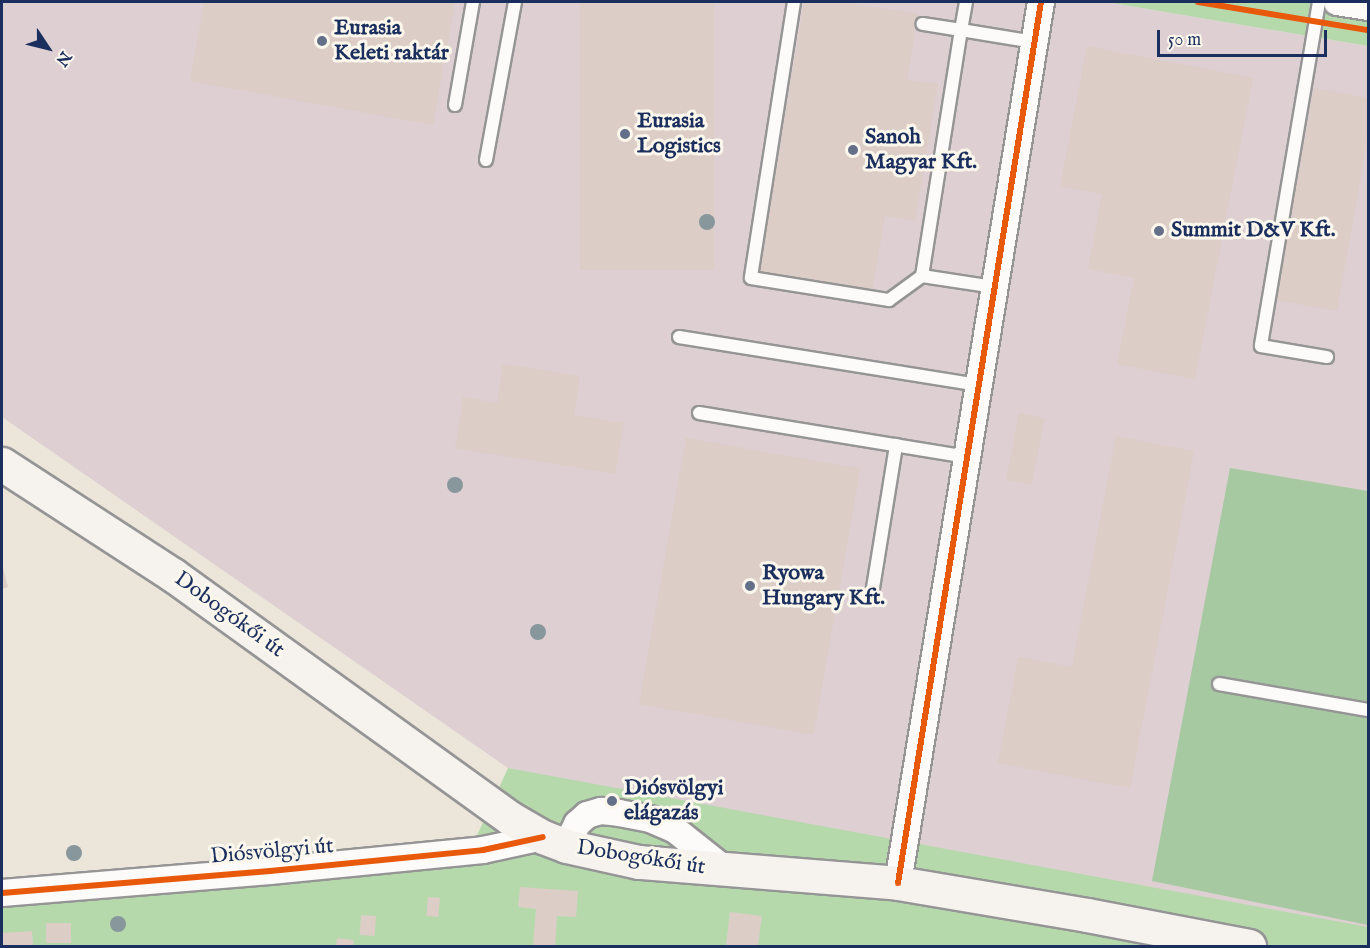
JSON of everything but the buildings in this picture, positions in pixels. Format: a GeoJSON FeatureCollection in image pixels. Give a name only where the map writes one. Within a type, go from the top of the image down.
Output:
{"type":"FeatureCollection","features":[{"type":"Feature","properties":{"kind":"main road","name":"Dobogókői út"},"geometry":{"type":"LineString","coordinates":[[2,465],[173,575],[510,818],[554,842],[639,862],[727,871],[898,883],[1249,946]]}},
{"type":"Feature","properties":{"kind":"street"},"geometry":{"type":"LineString","coordinates":[[898,883],[1041,2]]}},
{"type":"Feature","properties":{"kind":"street"},"geometry":{"type":"LineString","coordinates":[[1337,2],[1368,7]]}},
{"type":"Feature","properties":{"kind":"street"},"geometry":{"type":"LineString","coordinates":[[554,842],[586,815],[601,811],[619,813],[650,819],[674,829],[727,871]]}},
{"type":"Feature","properties":{"kind":"street","name":"Diósvölgyi út"},"geometry":{"type":"LineString","coordinates":[[2,893],[270,871],[554,842]]}},
{"type":"Feature","properties":{"kind":"lane"},"geometry":{"type":"LineString","coordinates":[[455,105],[472,2]]}},
{"type":"Feature","properties":{"kind":"lane"},"geometry":{"type":"LineString","coordinates":[[486,160],[515,2]]}},
{"type":"Feature","properties":{"kind":"lane"},"geometry":{"type":"LineString","coordinates":[[794,2],[751,278],[889,300],[922,276],[995,287]]}},
{"type":"Feature","properties":{"kind":"lane"},"geometry":{"type":"LineString","coordinates":[[922,276],[966,2]]}},
{"type":"Feature","properties":{"kind":"lane"},"geometry":{"type":"LineString","coordinates":[[1319,2],[1261,346],[1327,357]]}},
{"type":"Feature","properties":{"kind":"lane"},"geometry":{"type":"LineString","coordinates":[[922,24],[1034,42]]}},
{"type":"Feature","properties":{"kind":"lane"},"geometry":{"type":"LineString","coordinates":[[679,337],[979,385]]}},
{"type":"Feature","properties":{"kind":"lane"},"geometry":{"type":"LineString","coordinates":[[699,412],[967,457]]}},
{"type":"Feature","properties":{"kind":"lane"},"geometry":{"type":"LineString","coordinates":[[872,594],[896,445]]}},
{"type":"Feature","properties":{"kind":"lane"},"geometry":{"type":"LineString","coordinates":[[1219,684],[1368,710]]}},
{"type":"Feature","properties":{"kind":"shaded area"},"geometry":{"type":"Polygon","coordinates":[[[2,2],[1106,2],[1368,46],[1368,935],[698,808],[508,768],[2,417],[2,2]]]}},
{"type":"Feature","properties":{"kind":"green space"},"geometry":{"type":"Polygon","coordinates":[[[1106,2],[1368,2],[1368,46],[1106,2]]]}},
{"type":"Feature","properties":{"kind":"green space"},"geometry":{"type":"Polygon","coordinates":[[[1230,468],[1368,491],[1368,925],[1152,881],[1230,468]]]}},
{"type":"Feature","properties":{"kind":"green space"},"geometry":{"type":"Polygon","coordinates":[[[508,768],[1368,927],[1368,946],[2,946],[2,880],[474,842],[508,768]]]}},
{"type":"Feature","properties":{"kind":"cycle path"},"geometry":{"type":"LineString","coordinates":[[898,883],[1041,2]]}},
{"type":"Feature","properties":{"kind":"cycle path"},"geometry":{"type":"LineString","coordinates":[[1198,2],[1368,30]]}},
{"type":"Feature","properties":{"kind":"cycle path"},"geometry":{"type":"LineString","coordinates":[[2,893],[270,871],[483,850],[543,837]]}},
{"type":"Feature","properties":{"kind":"place","name":"Eurasia Keleti raktár"},"geometry":{"type":"Point","coordinates":[322,41]}},
{"type":"Feature","properties":{"kind":"place","name":"Eurasia Logistics"},"geometry":{"type":"Point","coordinates":[625,134]}},
{"type":"Feature","properties":{"kind":"place","name":"Sanoh Magyar Kft."},"geometry":{"type":"Point","coordinates":[853,150]}},
{"type":"Feature","properties":{"kind":"place","name":"Summit D&V Kft."},"geometry":{"type":"Point","coordinates":[1159,231]}},
{"type":"Feature","properties":{"kind":"place","name":"Ryowa Hungary Kft."},"geometry":{"type":"Point","coordinates":[750,586]}},
{"type":"Feature","properties":{"kind":"place","name":"Diósvölgyi elágazás"},"geometry":{"type":"Point","coordinates":[612,801]}}]}
